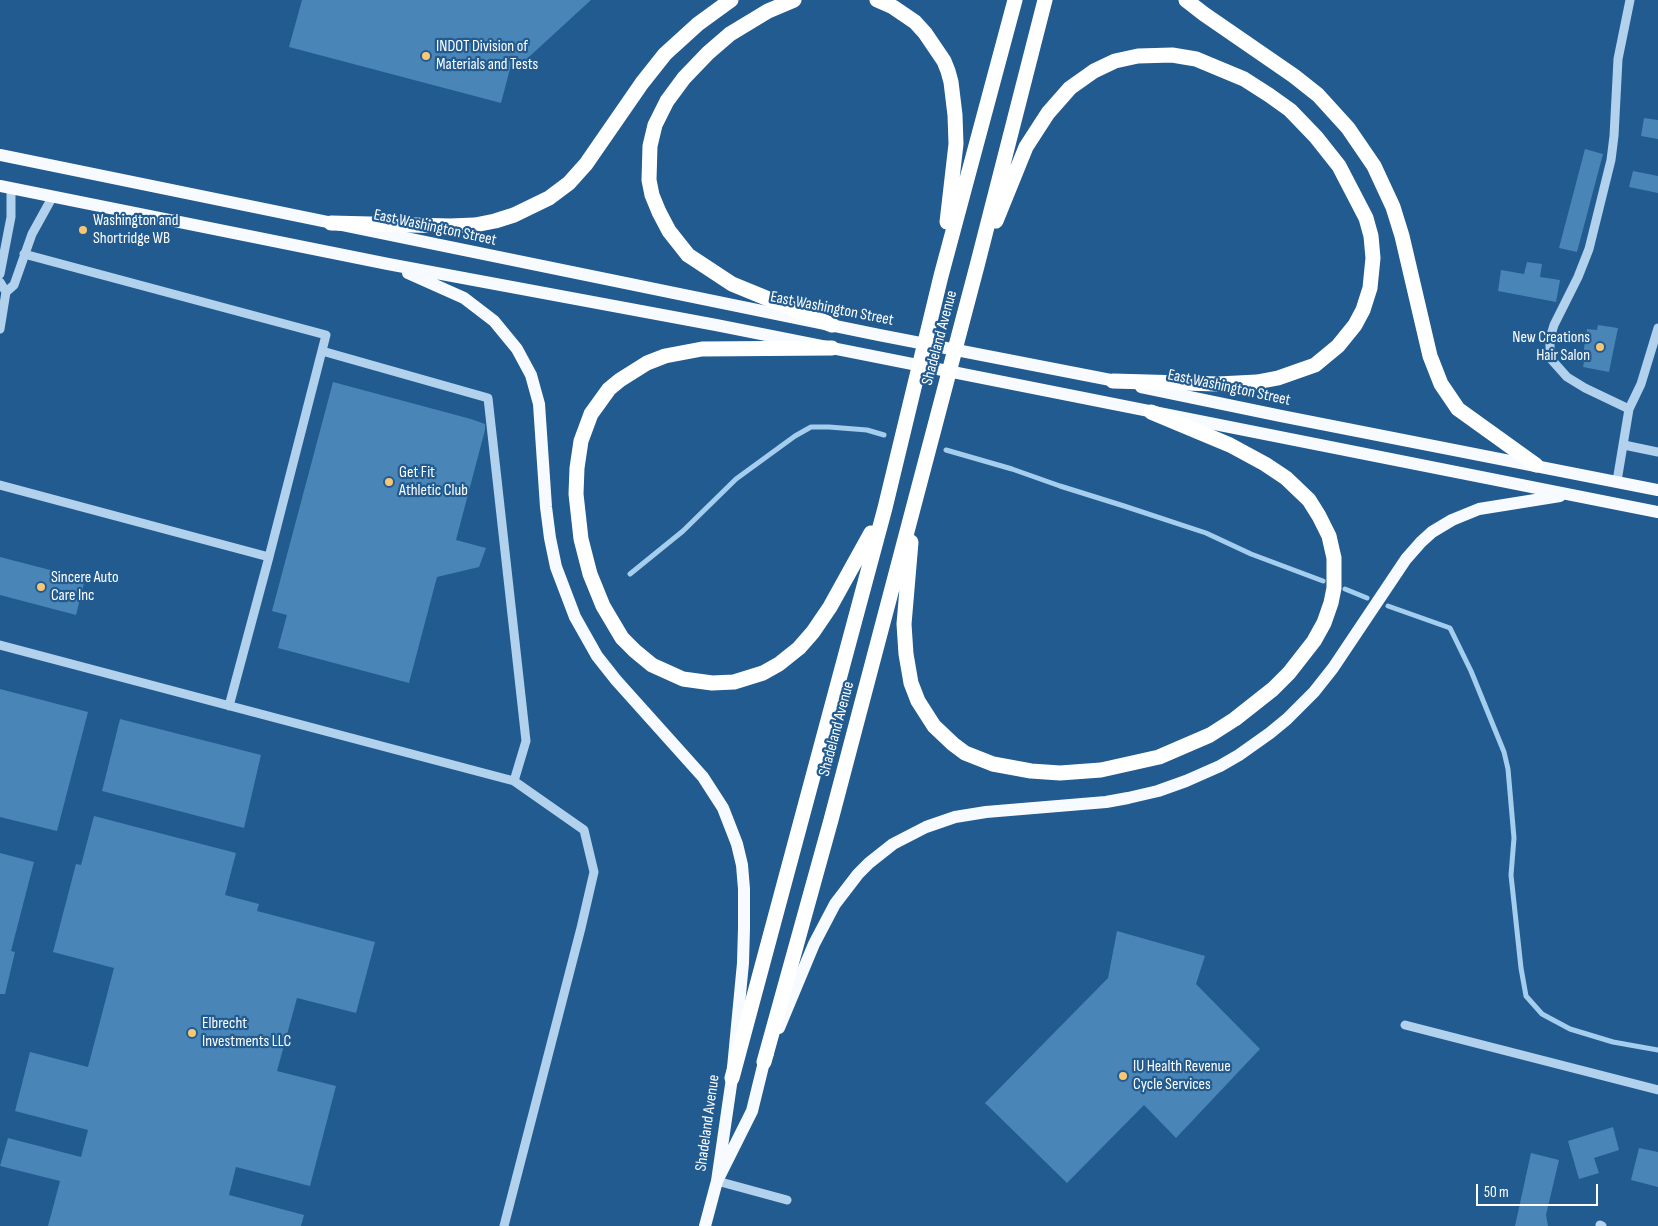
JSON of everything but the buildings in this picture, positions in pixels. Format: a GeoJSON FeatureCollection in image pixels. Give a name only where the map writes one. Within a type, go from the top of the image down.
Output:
{"type":"FeatureCollection","features":[{"type":"Feature","properties":{"kind":"highway"},"geometry":{"type":"LineString","coordinates":[[331,223],[475,225],[494,222],[514,215],[549,198],[569,183],[586,164],[642,83],[666,54],[698,24],[731,0]]}},
{"type":"Feature","properties":{"kind":"highway"},"geometry":{"type":"LineString","coordinates":[[794,0],[768,10],[730,34],[684,78],[667,101],[655,125],[650,146],[649,180],[652,195],[659,212],[670,231],[688,255],[732,284],[832,325]]}},
{"type":"Feature","properties":{"kind":"highway"},"geometry":{"type":"LineString","coordinates":[[877,0],[893,7],[915,22],[925,33],[944,60],[951,82],[956,114],[956,155],[940,276]]}},
{"type":"Feature","properties":{"kind":"highway","name":"Shadeland Avenue"},"geometry":{"type":"LineString","coordinates":[[732,1078],[885,508],[940,276],[1016,0]]}},
{"type":"Feature","properties":{"kind":"highway","name":"Shadeland Avenue"},"geometry":{"type":"LineString","coordinates":[[764,1062],[831,820],[1045,0]]}},
{"type":"Feature","properties":{"kind":"highway"},"geometry":{"type":"LineString","coordinates":[[1186,0],[1294,76],[1318,95],[1348,128],[1374,166],[1393,206],[1402,236],[1430,356],[1441,384],[1458,409],[1536,465]]}},
{"type":"Feature","properties":{"kind":"highway"},"geometry":{"type":"LineString","coordinates":[[977,266],[1033,134],[1062,96],[1094,71],[1115,62],[1138,56],[1172,55],[1196,59],[1244,79],[1290,110],[1316,137],[1339,166],[1352,189],[1368,225],[1373,254],[1373,273],[1363,310],[1354,325],[1343,341],[1321,360],[1298,372],[1278,378],[1248,383],[1218,384],[1113,381]]}},
{"type":"Feature","properties":{"kind":"highway"},"geometry":{"type":"LineString","coordinates":[[832,348],[723,347],[678,352],[647,363],[609,389],[588,420],[581,441],[577,468],[578,524],[590,574],[603,606],[622,638],[652,665],[686,680],[712,683],[734,682],[770,670],[799,648],[830,607],[885,508]]}},
{"type":"Feature","properties":{"kind":"highway"},"geometry":{"type":"LineString","coordinates":[[913,506],[904,624],[906,654],[911,683],[918,702],[934,726],[945,737],[965,753],[979,759],[996,765],[1038,772],[1060,773],[1101,770],[1141,762],[1180,749],[1210,735],[1236,719],[1273,689],[1303,656],[1319,634],[1329,610],[1334,588],[1334,558],[1328,536],[1319,516],[1309,500],[1286,478],[1230,445],[1151,412]]}},
{"type":"Feature","properties":{"kind":"main road","name":"East Washington Street"},"geometry":{"type":"LineString","coordinates":[[0,155],[879,335],[1658,490]]}},
{"type":"Feature","properties":{"kind":"main road"},"geometry":{"type":"LineString","coordinates":[[6,187],[388,264],[832,348],[1658,512]]}},
{"type":"Feature","properties":{"kind":"main road"},"geometry":{"type":"LineString","coordinates":[[388,264],[464,298],[494,321],[518,349],[531,375],[539,404],[546,508],[550,538],[556,567],[575,617],[597,656],[616,680],[703,777],[724,808],[730,822],[742,865],[745,904],[732,1078]]}},
{"type":"Feature","properties":{"kind":"main road"},"geometry":{"type":"LineString","coordinates":[[764,1062],[814,944],[831,910],[858,874],[887,848],[906,836],[955,817],[986,812],[1106,802],[1128,798],[1186,782],[1220,766],[1270,733],[1314,692],[1333,668],[1406,559],[1432,532],[1452,520],[1479,509],[1568,494]]}},
{"type":"Feature","properties":{"kind":"main road","name":"Shadeland Avenue"},"geometry":{"type":"LineString","coordinates":[[717,1181],[752,1111],[764,1062]]}},
{"type":"Feature","properties":{"kind":"main road","name":"Shadeland Avenue"},"geometry":{"type":"LineString","coordinates":[[717,1181],[732,1078]]}},
{"type":"Feature","properties":{"kind":"main road"},"geometry":{"type":"LineString","coordinates":[[705,1226],[717,1181]]}},
{"type":"Feature","properties":{"kind":"lane"},"geometry":{"type":"LineString","coordinates":[[1629,409],[1585,388],[1567,377],[1550,358],[1550,338],[1554,324],[1578,277],[1589,249],[1611,160],[1618,59],[1630,0]]}},
{"type":"Feature","properties":{"kind":"lane"},"geometry":{"type":"LineString","coordinates":[[0,274],[11,217],[6,187]]}},
{"type":"Feature","properties":{"kind":"lane"},"geometry":{"type":"LineString","coordinates":[[0,329],[6,292],[14,285],[32,234],[52,196]]}},
{"type":"Feature","properties":{"kind":"lane"},"geometry":{"type":"LineString","coordinates":[[24,254],[326,335],[230,706]]}},
{"type":"Feature","properties":{"kind":"lane"},"geometry":{"type":"LineString","coordinates":[[0,282],[6,292]]}},
{"type":"Feature","properties":{"kind":"lane"},"geometry":{"type":"LineString","coordinates":[[1617,481],[1629,409],[1641,384],[1658,328]]}},
{"type":"Feature","properties":{"kind":"lane"},"geometry":{"type":"LineString","coordinates":[[322,351],[488,398],[526,741],[514,781]]}},
{"type":"Feature","properties":{"kind":"lane"},"geometry":{"type":"LineString","coordinates":[[1624,445],[1658,452]]}},
{"type":"Feature","properties":{"kind":"lane"},"geometry":{"type":"LineString","coordinates":[[0,485],[269,557]]}},
{"type":"Feature","properties":{"kind":"lane"},"geometry":{"type":"LineString","coordinates":[[0,645],[514,781],[584,830],[594,872],[504,1226]]}},
{"type":"Feature","properties":{"kind":"lane"},"geometry":{"type":"LineString","coordinates":[[1405,1025],[1658,1090]]}},
{"type":"Feature","properties":{"kind":"lane"},"geometry":{"type":"LineString","coordinates":[[717,1181],[787,1200]]}},
{"type":"Feature","properties":{"kind":"waterway"},"geometry":{"type":"LineString","coordinates":[[630,574],[683,531],[736,479],[795,436],[811,427],[867,430],[884,435]]}},
{"type":"Feature","properties":{"kind":"waterway"},"geometry":{"type":"LineString","coordinates":[[946,450],[1012,469],[1206,533],[1251,554],[1323,581]]}},
{"type":"Feature","properties":{"kind":"waterway"},"geometry":{"type":"LineString","coordinates":[[1345,589],[1367,598]]}},
{"type":"Feature","properties":{"kind":"waterway"},"geometry":{"type":"LineString","coordinates":[[1388,606],[1450,628],[1471,671],[1504,752],[1508,769],[1514,838],[1511,875],[1521,968],[1526,996],[1542,1014],[1570,1029],[1613,1042],[1658,1050]]}},
{"type":"Feature","properties":{"kind":"place","name":"INDOT Division of Materials and Tests"},"geometry":{"type":"Point","coordinates":[426,56]}},
{"type":"Feature","properties":{"kind":"place","name":"Washington and Shortridge WB"},"geometry":{"type":"Point","coordinates":[83,230]}},
{"type":"Feature","properties":{"kind":"place","name":"New Creations Hair Salon"},"geometry":{"type":"Point","coordinates":[1600,347]}},
{"type":"Feature","properties":{"kind":"place","name":"Get Fit Athletic Club"},"geometry":{"type":"Point","coordinates":[389,482]}},
{"type":"Feature","properties":{"kind":"place","name":"Sincere Auto Care Inc"},"geometry":{"type":"Point","coordinates":[41,587]}},
{"type":"Feature","properties":{"kind":"place","name":"Elbrecht Investments LLC"},"geometry":{"type":"Point","coordinates":[192,1033]}},
{"type":"Feature","properties":{"kind":"place","name":"IU Health Revenue Cycle Services"},"geometry":{"type":"Point","coordinates":[1123,1076]}}]}
